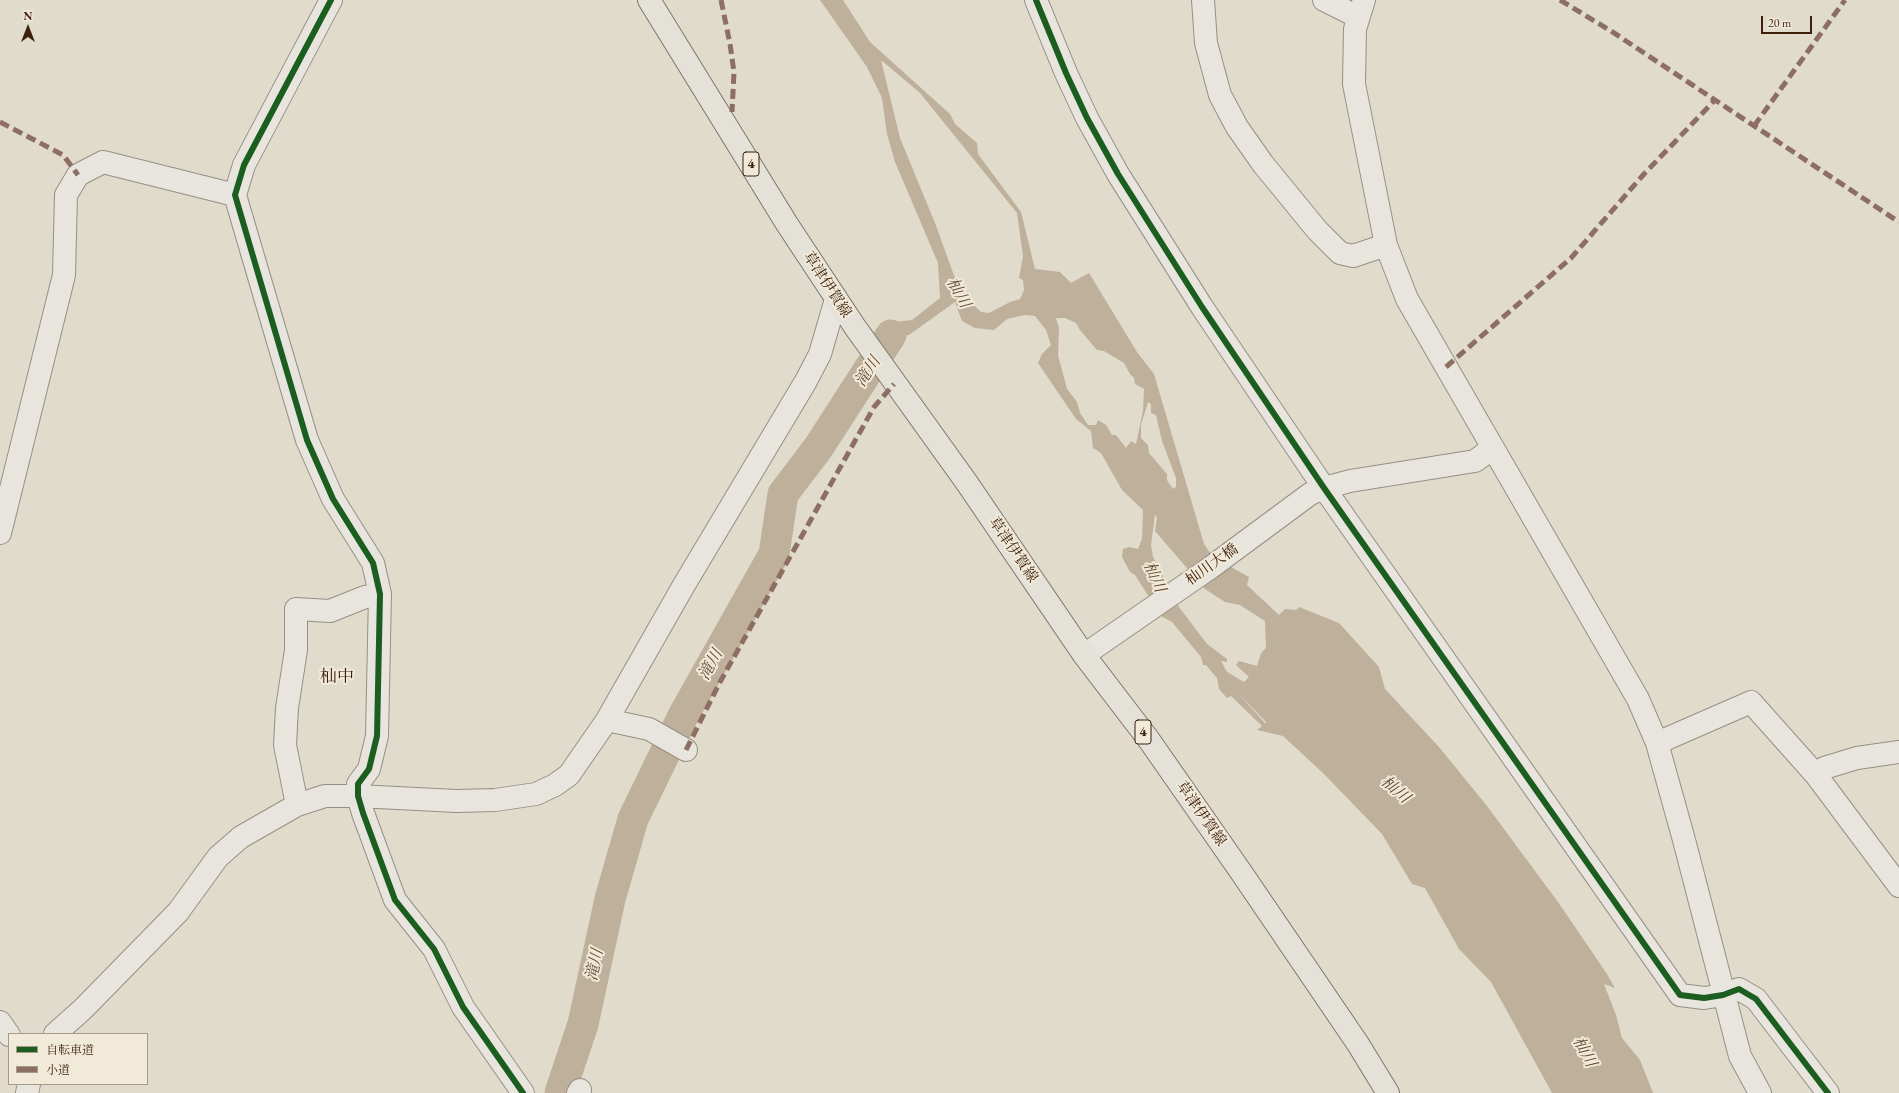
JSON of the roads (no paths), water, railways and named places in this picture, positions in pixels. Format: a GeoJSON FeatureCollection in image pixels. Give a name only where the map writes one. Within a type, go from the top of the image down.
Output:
{"type":"FeatureCollection","features":[{"type":"Feature","properties":{"kind":"main road","name":"草津伊賀線"},"geometry":{"type":"LineString","coordinates":[[649,0],[787,224],[855,327],[889,377],[967,483],[1084,655],[1149,740],[1241,872],[1358,1044],[1388,1093]]}},
{"type":"Feature","properties":{"kind":"street"},"geometry":{"type":"LineString","coordinates":[[331,0],[244,165],[235,195],[307,440],[333,498],[374,563],[380,594],[377,736],[370,769],[358,784],[358,796],[396,900],[434,949],[463,1007],[523,1093]]}},
{"type":"Feature","properties":{"kind":"street"},"geometry":{"type":"LineString","coordinates":[[1036,0],[1066,74],[1118,174],[1317,491],[1680,995],[1704,998],[1723,995],[1739,989],[1756,1000],[1828,1093]]}},
{"type":"Feature","properties":{"kind":"street"},"geometry":{"type":"LineString","coordinates":[[1204,0],[1206,43],[1220,94],[1237,127],[1263,164],[1317,230],[1340,253],[1353,256],[1386,245]]}},
{"type":"Feature","properties":{"kind":"street"},"geometry":{"type":"LineString","coordinates":[[1324,0],[1361,8],[1354,46],[1354,84],[1386,245],[1408,298],[1638,699],[1657,743],[1684,840],[1740,1056],[1760,1093]]}},
{"type":"Feature","properties":{"kind":"street"},"geometry":{"type":"LineString","coordinates":[[0,533],[64,276],[66,195],[78,175],[103,162],[235,195]]}},
{"type":"Feature","properties":{"kind":"street"},"geometry":{"type":"LineString","coordinates":[[57,1033],[83,1009],[178,912],[218,857],[241,837],[297,805],[325,796],[358,796],[456,801],[495,800],[536,794],[555,785],[569,775],[607,720],[684,585],[806,381],[820,354],[836,298]]}},
{"type":"Feature","properties":{"kind":"street"},"geometry":{"type":"LineString","coordinates":[[1317,491],[1350,481],[1475,461],[1494,448]]}},
{"type":"Feature","properties":{"kind":"street","name":"杣川大橋"},"geometry":{"type":"LineString","coordinates":[[1084,655],[1210,568],[1317,491]]}},
{"type":"Feature","properties":{"kind":"street"},"geometry":{"type":"LineString","coordinates":[[297,805],[285,745],[287,708],[296,650],[296,609],[330,611],[366,597],[380,594]]}},
{"type":"Feature","properties":{"kind":"street"},"geometry":{"type":"LineString","coordinates":[[1657,743],[1751,702],[1816,775],[1899,886]]}},
{"type":"Feature","properties":{"kind":"street"},"geometry":{"type":"LineString","coordinates":[[607,720],[649,729],[682,748]]}},
{"type":"Feature","properties":{"kind":"street"},"geometry":{"type":"LineString","coordinates":[[1816,775],[1824,768],[1857,758],[1899,752]]}},
{"type":"Feature","properties":{"kind":"street"},"geometry":{"type":"LineString","coordinates":[[0,1022],[8,1034]]}},
{"type":"Feature","properties":{"kind":"water","name":"杣川"},"geometry":{"type":"Polygon","coordinates":[[[820,0],[843,0],[870,42],[950,114],[955,124],[977,143],[978,154],[1021,212],[1035,269],[1060,272],[1071,283],[1089,273],[1137,352],[1154,374],[1204,544],[1213,557],[1249,577],[1247,585],[1279,615],[1285,609],[1296,610],[1299,607],[1339,623],[1379,667],[1385,689],[1439,747],[1487,806],[1558,902],[1607,974],[1615,988],[1604,984],[1616,1015],[1622,1038],[1640,1060],[1653,1093],[1552,1093],[1491,982],[1459,949],[1425,888],[1412,884],[1382,834],[1324,774],[1283,736],[1257,730],[1262,726],[1231,696],[1227,698],[1219,689],[1217,678],[1206,665],[1203,665],[1201,657],[1172,622],[1161,616],[1135,575],[1130,572],[1122,557],[1123,549],[1129,547],[1138,549],[1142,539],[1143,510],[1122,490],[1101,453],[1093,448],[1091,431],[1076,419],[1038,363],[1042,354],[1051,345],[1046,330],[1035,316],[1024,315],[1007,319],[994,330],[975,328],[962,321],[955,302],[909,335],[895,337],[869,378],[867,363],[894,322],[912,320],[940,298],[938,263],[895,162],[887,134],[882,98],[867,67],[820,0]],[[881,60],[900,138],[935,223],[956,281],[970,301],[981,312],[989,313],[1010,302],[1020,299],[1024,290],[1023,280],[1019,278],[1023,256],[1017,213],[920,93],[881,60]],[[1056,318],[1059,328],[1058,356],[1067,389],[1077,402],[1080,413],[1088,425],[1096,425],[1098,420],[1106,425],[1112,435],[1116,435],[1126,448],[1131,441],[1136,444],[1143,411],[1144,389],[1135,384],[1134,378],[1124,363],[1104,351],[1097,350],[1076,323],[1065,318],[1056,318]],[[1148,402],[1141,425],[1141,438],[1148,445],[1149,453],[1167,474],[1167,480],[1173,489],[1176,487],[1176,478],[1162,441],[1156,415],[1151,413],[1151,404],[1148,402]],[[1155,514],[1151,545],[1153,557],[1179,607],[1207,644],[1227,659],[1227,662],[1221,661],[1227,672],[1244,682],[1249,677],[1236,665],[1239,661],[1257,666],[1261,653],[1266,648],[1265,621],[1240,605],[1225,602],[1205,589],[1155,531],[1157,518],[1155,514]],[[1236,691],[1265,723],[1266,722],[1236,691]]]}},
{"type":"Feature","properties":{"kind":"waterway","name":"滝川"},"geometry":{"type":"LineString","coordinates":[[560,1093],[583,1024],[610,899],[633,819],[684,714],[774,554],[783,494],[818,448],[891,335]]}},
{"type":"Feature","properties":{"kind":"district","name":"杣中"},"geometry":{"type":"Point","coordinates":[337,677]}}]}
